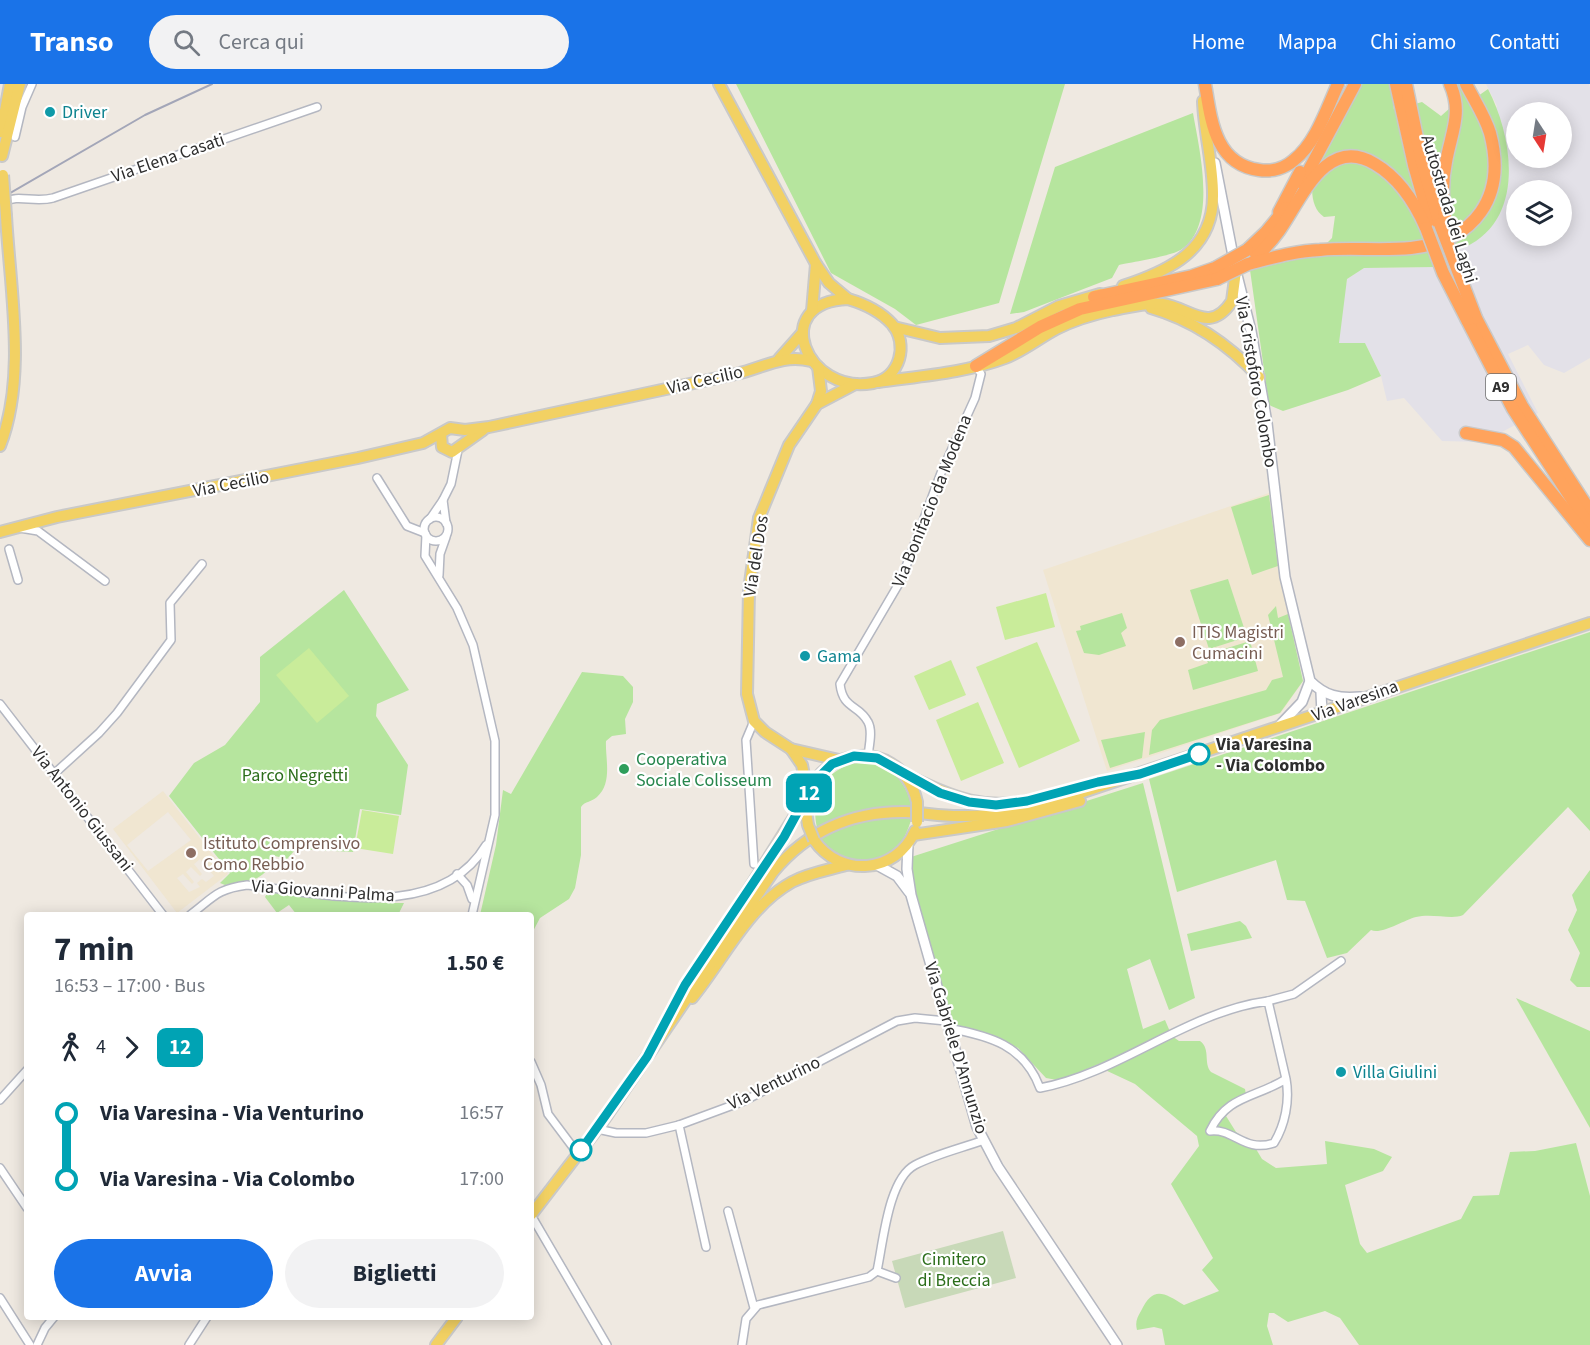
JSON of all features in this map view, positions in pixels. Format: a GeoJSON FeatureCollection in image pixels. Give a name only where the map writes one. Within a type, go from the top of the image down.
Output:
{"type":"FeatureCollection","features":[{"type":"Feature","properties":{"kind":"highway"},"geometry":{"type":"LineString","coordinates":[[1205,84],[1218,142],[1229,157],[1243,167],[1263,171],[1281,168],[1301,153],[1340,84]]}},
{"type":"Feature","properties":{"kind":"highway"},"geometry":{"type":"LineString","coordinates":[[1272,226],[1340,84]]}},
{"type":"Feature","properties":{"kind":"highway"},"geometry":{"type":"LineString","coordinates":[[1094,297],[1192,276],[1216,274],[1247,250],[1272,226],[1303,181],[1355,84]]}},
{"type":"Feature","properties":{"kind":"highway"},"geometry":{"type":"LineString","coordinates":[[1436,225],[1458,114],[1450,84]]}},
{"type":"Feature","properties":{"kind":"highway"},"geometry":{"type":"LineString","coordinates":[[976,366],[1067,314],[1248,264],[1320,249],[1397,249],[1427,245],[1442,242],[1466,229],[1475,221],[1489,199],[1494,162],[1489,132],[1466,84]]}},
{"type":"Feature","properties":{"kind":"highway","name":"Autostrada dei Laghi"},"geometry":{"type":"LineString","coordinates":[[1402,90],[1436,225],[1495,376],[1544,449],[1590,511]]}},
{"type":"Feature","properties":{"kind":"highway"},"geometry":{"type":"LineString","coordinates":[[1248,264],[1279,232],[1316,174],[1331,162],[1342,158],[1360,157],[1369,160],[1391,175],[1436,225]]}},
{"type":"Feature","properties":{"kind":"highway"},"geometry":{"type":"LineString","coordinates":[[1466,433],[1503,440],[1514,447],[1590,540]]}},
{"type":"Feature","properties":{"kind":"highway","name":"Autostrada dei Laghi"},"geometry":{"type":"LineString","coordinates":[[1544,449],[1590,526]]}},
{"type":"Feature","properties":{"kind":"main road"},"geometry":{"type":"LineString","coordinates":[[0,94],[9,84]]}},
{"type":"Feature","properties":{"kind":"main road"},"geometry":{"type":"LineString","coordinates":[[0,446],[10,415],[16,366],[0,142],[9,84]]}},
{"type":"Feature","properties":{"kind":"main road"},"geometry":{"type":"LineString","coordinates":[[2,156],[20,84]]}},
{"type":"Feature","properties":{"kind":"main road"},"geometry":{"type":"LineString","coordinates":[[718,84],[816,264],[829,283],[848,299],[878,312],[894,327],[900,346],[900,356],[893,372],[878,382]]}},
{"type":"Feature","properties":{"kind":"main road"},"geometry":{"type":"LineString","coordinates":[[894,327],[940,338],[989,336],[1016,328],[1059,306],[1094,297],[1165,271],[1188,254],[1198,242],[1210,214],[1213,195],[1204,129],[1203,101]]}},
{"type":"Feature","properties":{"kind":"main road","name":"Via Cecilio"},"geometry":{"type":"LineString","coordinates":[[779,359],[803,332],[812,310],[816,264]]}},
{"type":"Feature","properties":{"kind":"main road","name":"Via Cecilio"},"geometry":{"type":"LineString","coordinates":[[0,526],[51,519],[407,447],[441,434],[450,428],[459,430],[489,427],[738,373],[779,359],[796,358],[814,364],[838,380],[855,384],[976,366],[1005,358],[1069,323],[1142,305],[1164,304],[1199,318],[1214,316],[1232,300],[1236,271]]}},
{"type":"Feature","properties":{"kind":"main road"},"geometry":{"type":"LineString","coordinates":[[812,310],[829,302],[848,299]]}},
{"type":"Feature","properties":{"kind":"main road"},"geometry":{"type":"LineString","coordinates":[[1142,305],[1176,317],[1231,348],[1259,377]]}},
{"type":"Feature","properties":{"kind":"main road"},"geometry":{"type":"LineString","coordinates":[[803,332],[804,349],[814,364],[821,391],[818,404]]}},
{"type":"Feature","properties":{"kind":"main road","name":"Via del Dos"},"geometry":{"type":"LineString","coordinates":[[754,721],[747,694],[749,590],[755,538],[779,466],[799,428],[818,404],[855,384]]}},
{"type":"Feature","properties":{"kind":"main road","name":"Via Cecilio"},"geometry":{"type":"LineString","coordinates":[[407,447],[461,447],[489,427]]}},
{"type":"Feature","properties":{"kind":"main road"},"geometry":{"type":"LineString","coordinates":[[459,430],[461,447]]}},
{"type":"Feature","properties":{"kind":"main road"},"geometry":{"type":"LineString","coordinates":[[441,434],[443,448]]}},
{"type":"Feature","properties":{"kind":"main road","name":"Via Cecilio"},"geometry":{"type":"LineString","coordinates":[[0,532],[51,519]]}},
{"type":"Feature","properties":{"kind":"main road","name":"Via Varesina"},"geometry":{"type":"LineString","coordinates":[[534,1211],[597,1129],[773,872],[795,849],[827,827],[865,815],[884,813],[962,816],[1028,809],[1140,774],[1322,713],[1365,696],[1590,622]]}},
{"type":"Feature","properties":{"kind":"main road"},"geometry":{"type":"LineString","coordinates":[[754,721],[791,749],[802,765],[808,795],[808,825],[814,840],[825,854],[846,865],[862,867],[877,865],[892,858],[910,839],[917,822],[917,802],[904,774]]}},
{"type":"Feature","properties":{"kind":"main road"},"geometry":{"type":"LineString","coordinates":[[791,749],[839,760],[868,756],[886,761],[904,774],[954,798],[996,805],[1027,801],[1098,782],[1140,774]]}},
{"type":"Feature","properties":{"kind":"main road"},"geometry":{"type":"LineString","coordinates":[[656,1042],[685,985],[743,901],[819,775],[839,760]]}},
{"type":"Feature","properties":{"kind":"main road"},"geometry":{"type":"LineString","coordinates":[[910,839],[1038,814],[1108,790],[1140,774]]}},
{"type":"Feature","properties":{"kind":"main road"},"geometry":{"type":"LineString","coordinates":[[656,1042],[767,899],[804,876],[846,865]]}},
{"type":"Feature","properties":{"kind":"main road"},"geometry":{"type":"LineString","coordinates":[[436,1345],[455,1320]]}},
{"type":"Feature","properties":{"kind":"street"},"geometry":{"type":"LineString","coordinates":[[15,137],[22,107],[32,84]]}},
{"type":"Feature","properties":{"kind":"street","name":"Via Cristoforo Colombo"},"geometry":{"type":"LineString","coordinates":[[1200,84],[1259,377],[1285,577],[1310,681]]}},
{"type":"Feature","properties":{"kind":"street","name":"Via Elena Casati"},"geometry":{"type":"LineString","coordinates":[[0,204],[18,197],[35,202],[53,198],[317,106]]}},
{"type":"Feature","properties":{"kind":"street","name":"Via Bonifacio da Modena"},"geometry":{"type":"LineString","coordinates":[[868,756],[870,730],[867,719],[849,706],[842,696],[840,684],[902,580],[941,473],[975,398],[981,374],[976,366]]}},
{"type":"Feature","properties":{"kind":"street"},"geometry":{"type":"LineString","coordinates":[[461,447],[453,469],[451,484],[429,520],[425,534],[425,555],[466,625],[493,726],[495,815],[472,912]]}},
{"type":"Feature","properties":{"kind":"street"},"geometry":{"type":"LineString","coordinates":[[443,448],[453,469]]}},
{"type":"Feature","properties":{"kind":"street"},"geometry":{"type":"LineString","coordinates":[[377,478],[407,526],[434,541],[446,537]]}},
{"type":"Feature","properties":{"kind":"street"},"geometry":{"type":"LineString","coordinates":[[441,580],[438,566],[448,531],[443,500]]}},
{"type":"Feature","properties":{"kind":"street"},"geometry":{"type":"LineString","coordinates":[[401,518],[415,525],[438,518],[446,523]]}},
{"type":"Feature","properties":{"kind":"street"},"geometry":{"type":"LineString","coordinates":[[50,539],[51,519]]}},
{"type":"Feature","properties":{"kind":"street"},"geometry":{"type":"LineString","coordinates":[[18,528],[38,531],[105,581]]}},
{"type":"Feature","properties":{"kind":"street"},"geometry":{"type":"LineString","coordinates":[[9,549],[18,580]]}},
{"type":"Feature","properties":{"kind":"street"},"geometry":{"type":"LineString","coordinates":[[55,773],[111,719],[171,640],[170,603],[202,564]]}},
{"type":"Feature","properties":{"kind":"street"},"geometry":{"type":"LineString","coordinates":[[1277,728],[1302,702],[1310,681],[1321,693],[1341,698],[1365,696]]}},
{"type":"Feature","properties":{"kind":"street"},"geometry":{"type":"LineString","coordinates":[[1321,693],[1322,713]]}},
{"type":"Feature","properties":{"kind":"street","name":"Via Antonio Giussani"},"geometry":{"type":"LineString","coordinates":[[0,704],[162,912]]}},
{"type":"Feature","properties":{"kind":"street","name":"Via del Dos"},"geometry":{"type":"LineString","coordinates":[[754,721],[746,740],[754,864]]}},
{"type":"Feature","properties":{"kind":"street","name":"Via Giovanni Palma"},"geometry":{"type":"LineString","coordinates":[[193,912],[205,901],[227,888],[248,885],[376,898],[400,898],[420,892],[457,874],[480,855],[490,837]]}},
{"type":"Feature","properties":{"kind":"street","name":"Via Gabriele D'Annunzio"},"geometry":{"type":"LineString","coordinates":[[910,839],[907,869],[911,895],[973,1115],[998,1167],[1117,1345]]}},
{"type":"Feature","properties":{"kind":"street","name":"Via Gabriele D'Annunzio"},"geometry":{"type":"LineString","coordinates":[[877,865],[897,876],[911,895]]}},
{"type":"Feature","properties":{"kind":"street"},"geometry":{"type":"LineString","coordinates":[[457,874],[467,885],[473,901]]}},
{"type":"Feature","properties":{"kind":"street"},"geometry":{"type":"LineString","coordinates":[[1286,1079],[1233,1102],[1217,1117],[1210,1131],[1218,1130],[1248,1145],[1261,1148],[1274,1143],[1281,1131],[1286,1109],[1286,1079],[1268,1001],[1294,994],[1341,961]]}},
{"type":"Feature","properties":{"kind":"street","name":"Via Venturino"},"geometry":{"type":"LineString","coordinates":[[597,1129],[616,1133],[646,1133],[679,1125],[744,1101],[897,1021],[915,1018],[986,1036],[1006,1046],[1028,1063],[1040,1088],[1072,1080],[1209,1018],[1246,1005],[1268,1001]]}},
{"type":"Feature","properties":{"kind":"street"},"geometry":{"type":"LineString","coordinates":[[534,1069],[541,1085],[548,1114],[578,1154]]}},
{"type":"Feature","properties":{"kind":"street"},"geometry":{"type":"LineString","coordinates":[[0,1100],[24,1073]]}},
{"type":"Feature","properties":{"kind":"street"},"geometry":{"type":"LineString","coordinates":[[679,1125],[706,1247]]}},
{"type":"Feature","properties":{"kind":"street"},"geometry":{"type":"LineString","coordinates":[[742,1345],[746,1319],[754,1308],[769,1301],[861,1280],[877,1271],[894,1191],[901,1177],[914,1166],[984,1140]]}},
{"type":"Feature","properties":{"kind":"street"},"geometry":{"type":"LineString","coordinates":[[0,1168],[24,1202]]}},
{"type":"Feature","properties":{"kind":"street"},"geometry":{"type":"LineString","coordinates":[[728,1211],[754,1308]]}},
{"type":"Feature","properties":{"kind":"street"},"geometry":{"type":"LineString","coordinates":[[534,1220],[607,1345]]}},
{"type":"Feature","properties":{"kind":"street"},"geometry":{"type":"LineString","coordinates":[[877,1271],[896,1278]]}},
{"type":"Feature","properties":{"kind":"street"},"geometry":{"type":"LineString","coordinates":[[0,1298],[30,1345]]}},
{"type":"Feature","properties":{"kind":"street"},"geometry":{"type":"LineString","coordinates":[[37,1345],[52,1320]]}},
{"type":"Feature","properties":{"kind":"street"},"geometry":{"type":"LineString","coordinates":[[189,1345],[205,1320]]}},
{"type":"Feature","properties":{"kind":"shaded area"},"geometry":{"type":"Polygon","coordinates":[[[1486,84],[1589,84],[1590,358],[1564,373],[1544,365],[1528,345],[1508,354],[1538,413],[1483,442],[1442,441],[1404,398],[1387,401],[1381,376],[1365,343],[1339,344],[1339,327],[1347,279],[1363,268],[1436,267],[1497,106],[1486,84]]]}},
{"type":"Feature","properties":{"kind":"shaded area","name":"ITIS Magistri Cumacini"},"geometry":{"type":"Polygon","coordinates":[[[1269,493],[1278,567],[1303,681],[1281,713],[1107,771],[1043,570],[1269,493]]]}},
{"type":"Feature","properties":{"kind":"shaded area","name":"Istituto Comprensivo Como Rebbio"},"geometry":{"type":"Polygon","coordinates":[[[163,791],[228,874],[176,912],[113,829],[163,791]],[[168,812],[127,845],[148,871],[191,840],[168,812]],[[200,859],[194,864],[202,874],[200,876],[191,867],[186,872],[194,882],[192,884],[183,874],[177,878],[189,892],[200,887],[197,883],[202,879],[206,882],[214,876],[200,859]]]}},
{"type":"Feature","properties":{"kind":"green space"},"geometry":{"type":"Polygon","coordinates":[[[736,84],[1065,84],[999,303],[916,325],[895,309],[831,273],[736,84]]]}},
{"type":"Feature","properties":{"kind":"green space"},"geometry":{"type":"Polygon","coordinates":[[[1352,84],[1391,84],[1394,110],[1422,102],[1441,116],[1450,108],[1455,84],[1460,84],[1471,101],[1488,89],[1497,108],[1506,142],[1506,168],[1509,168],[1509,176],[1508,180],[1506,180],[1506,197],[1498,217],[1485,234],[1465,247],[1433,255],[1436,267],[1364,268],[1347,279],[1339,343],[1365,343],[1381,376],[1348,390],[1283,411],[1269,405],[1250,270],[1315,255],[1332,238],[1335,216],[1324,217],[1315,206],[1312,190],[1314,172],[1328,132],[1352,84]]]}},
{"type":"Feature","properties":{"kind":"green space"},"geometry":{"type":"Polygon","coordinates":[[[1193,113],[1202,165],[1203,204],[1200,222],[1193,237],[1177,252],[1119,265],[1112,278],[1024,312],[1010,314],[1055,167],[1193,113]]]}},
{"type":"Feature","properties":{"kind":"green space"},"geometry":{"type":"Polygon","coordinates":[[[1269,495],[1278,566],[1252,575],[1231,507],[1269,495]]]}},
{"type":"Feature","properties":{"kind":"green space"},"geometry":{"type":"Polygon","coordinates":[[[1228,579],[1247,637],[1209,649],[1190,590],[1228,579]]]}},
{"type":"Feature","properties":{"kind":"green space","name":"Parco Negretti"},"geometry":{"type":"Polygon","coordinates":[[[344,590],[409,690],[377,704],[376,716],[408,765],[401,815],[360,809],[353,852],[296,849],[287,859],[275,856],[266,871],[255,879],[225,885],[220,883],[230,873],[169,796],[194,763],[225,745],[260,702],[260,657],[344,590]]]}},
{"type":"Feature","properties":{"kind":"green space"},"geometry":{"type":"Polygon","coordinates":[[[1046,593],[1055,627],[1005,640],[996,607],[1046,593]]]}},
{"type":"Feature","properties":{"kind":"green space"},"geometry":{"type":"Polygon","coordinates":[[[1276,606],[1278,618],[1288,614],[1303,681],[1280,713],[1149,755],[1152,730],[1160,720],[1266,690],[1272,680],[1283,677],[1268,615],[1276,606]]]}},
{"type":"Feature","properties":{"kind":"green space"},"geometry":{"type":"Polygon","coordinates":[[[1122,613],[1127,628],[1121,633],[1126,646],[1099,655],[1084,653],[1076,631],[1081,630],[1080,626],[1122,613]]]}},
{"type":"Feature","properties":{"kind":"green space"},"geometry":{"type":"Polygon","coordinates":[[[1590,632],[1590,831],[1568,807],[1463,915],[1422,916],[1393,927],[1371,930],[1347,953],[1327,958],[1305,901],[1287,900],[1276,860],[1177,892],[1149,779],[1590,632]]]}},
{"type":"Feature","properties":{"kind":"green space"},"geometry":{"type":"Polygon","coordinates":[[[1250,641],[1258,671],[1193,690],[1188,670],[1208,663],[1205,655],[1250,641]]]}},
{"type":"Feature","properties":{"kind":"green space"},"geometry":{"type":"Polygon","coordinates":[[[1037,642],[1080,741],[1019,768],[976,667],[1037,642]]]}},
{"type":"Feature","properties":{"kind":"green space"},"geometry":{"type":"Polygon","coordinates":[[[309,648],[349,696],[317,723],[276,675],[309,648]]]}},
{"type":"Feature","properties":{"kind":"green space"},"geometry":{"type":"Polygon","coordinates":[[[951,660],[966,695],[929,710],[914,676],[951,660]]]}},
{"type":"Feature","properties":{"kind":"green space"},"geometry":{"type":"Polygon","coordinates":[[[582,672],[623,676],[633,687],[633,702],[625,719],[626,734],[612,736],[606,741],[607,778],[605,785],[595,799],[581,807],[581,855],[575,888],[569,899],[540,918],[534,929],[534,912],[481,912],[496,845],[503,790],[511,794],[582,672]]]}},
{"type":"Feature","properties":{"kind":"green space"},"geometry":{"type":"Polygon","coordinates":[[[978,702],[1004,763],[961,781],[936,720],[978,702]]]}},
{"type":"Feature","properties":{"kind":"green space"},"geometry":{"type":"Polygon","coordinates":[[[1145,732],[1142,758],[1110,768],[1101,740],[1145,732]]]}},
{"type":"Feature","properties":{"kind":"green space"},"geometry":{"type":"Polygon","coordinates":[[[855,762],[877,765],[893,773],[905,788],[912,808],[887,808],[863,812],[840,818],[817,828],[815,805],[821,787],[835,772],[855,762]]]}},
{"type":"Feature","properties":{"kind":"green space"},"geometry":{"type":"Polygon","coordinates":[[[1143,783],[1195,998],[1169,1010],[1150,959],[1127,969],[1143,1029],[1165,1020],[1171,1034],[1070,1076],[1057,1080],[1046,1078],[1018,1048],[988,1034],[953,1026],[915,890],[911,857],[1143,783]]]}},
{"type":"Feature","properties":{"kind":"green space"},"geometry":{"type":"Polygon","coordinates":[[[362,810],[399,816],[393,854],[355,848],[362,810]]]}},
{"type":"Feature","properties":{"kind":"green space"},"geometry":{"type":"Polygon","coordinates":[[[912,817],[903,839],[894,851],[875,861],[854,861],[844,857],[834,852],[820,837],[866,820],[912,817]]]}},
{"type":"Feature","properties":{"kind":"green space"},"geometry":{"type":"Polygon","coordinates":[[[1590,870],[1590,987],[1577,987],[1570,980],[1580,953],[1568,930],[1577,910],[1572,895],[1590,870]]]}},
{"type":"Feature","properties":{"kind":"green space"},"geometry":{"type":"Polygon","coordinates":[[[269,890],[404,903],[400,912],[295,912],[289,905],[276,912],[265,897],[269,890]]]}},
{"type":"Feature","properties":{"kind":"green space"},"geometry":{"type":"Polygon","coordinates":[[[1240,921],[1246,926],[1252,938],[1191,951],[1187,934],[1240,921]]]}},
{"type":"Feature","properties":{"kind":"green space"},"geometry":{"type":"Polygon","coordinates":[[[1516,998],[1590,1031],[1590,1128],[1516,998]]]}},
{"type":"Feature","properties":{"kind":"green space"},"geometry":{"type":"Polygon","coordinates":[[[1172,1036],[1179,1041],[1200,1041],[1205,1048],[1207,1064],[1211,1072],[1245,1089],[1246,1095],[1226,1116],[1236,1132],[1253,1144],[1262,1159],[1276,1168],[1327,1164],[1325,1141],[1374,1149],[1392,1157],[1383,1171],[1345,1185],[1360,1244],[1367,1253],[1461,1219],[1473,1196],[1499,1195],[1510,1152],[1535,1151],[1576,1143],[1590,1196],[1590,1345],[1359,1345],[1340,1318],[1325,1311],[1288,1322],[1274,1313],[1269,1313],[1267,1326],[1273,1345],[1165,1345],[1162,1329],[1154,1327],[1137,1330],[1138,1316],[1145,1303],[1154,1295],[1170,1297],[1184,1305],[1219,1291],[1202,1270],[1213,1258],[1171,1184],[1199,1146],[1197,1136],[1135,1084],[1103,1069],[1172,1036]]]}},
{"type":"Feature","properties":{"kind":"green space","name":"Cimitero di Breccia"},"geometry":{"type":"Polygon","coordinates":[[[1003,1231],[1016,1278],[905,1308],[892,1261],[1003,1231]]]}},
{"type":"Feature","properties":{"kind":"railway"},"geometry":{"type":"LineString","coordinates":[[0,199],[145,115],[212,84]]}},
{"type":"Feature","properties":{"kind":"bus line","name":"12"},"geometry":{"type":"LineString","coordinates":[[581,1150],[647,1057],[685,985],[784,837],[814,782],[832,764],[839,760],[865,755],[891,763],[904,774],[940,793],[969,802],[996,805],[1027,801],[1098,782],[1140,774],[1199,754]]}},
{"type":"Feature","properties":{"kind":"place","name":"Driver"},"geometry":{"type":"Point","coordinates":[50,112]}},
{"type":"Feature","properties":{"kind":"place","name":"ITIS Magistri Cumacini"},"geometry":{"type":"Point","coordinates":[1180,642]}},
{"type":"Feature","properties":{"kind":"place","name":"Gama"},"geometry":{"type":"Point","coordinates":[805,656]}},
{"type":"Feature","properties":{"kind":"place","name":"Via Varesina - Via Colombo"},"geometry":{"type":"Point","coordinates":[1199,754]}},
{"type":"Feature","properties":{"kind":"place","name":"Cooperativa Sociale Colisseum"},"geometry":{"type":"Point","coordinates":[624,769]}},
{"type":"Feature","properties":{"kind":"place","name":"Istituto Comprensivo Como Rebbio"},"geometry":{"type":"Point","coordinates":[191,853]}},
{"type":"Feature","properties":{"kind":"place","name":"Villa Giulini"},"geometry":{"type":"Point","coordinates":[1341,1072]}}]}
